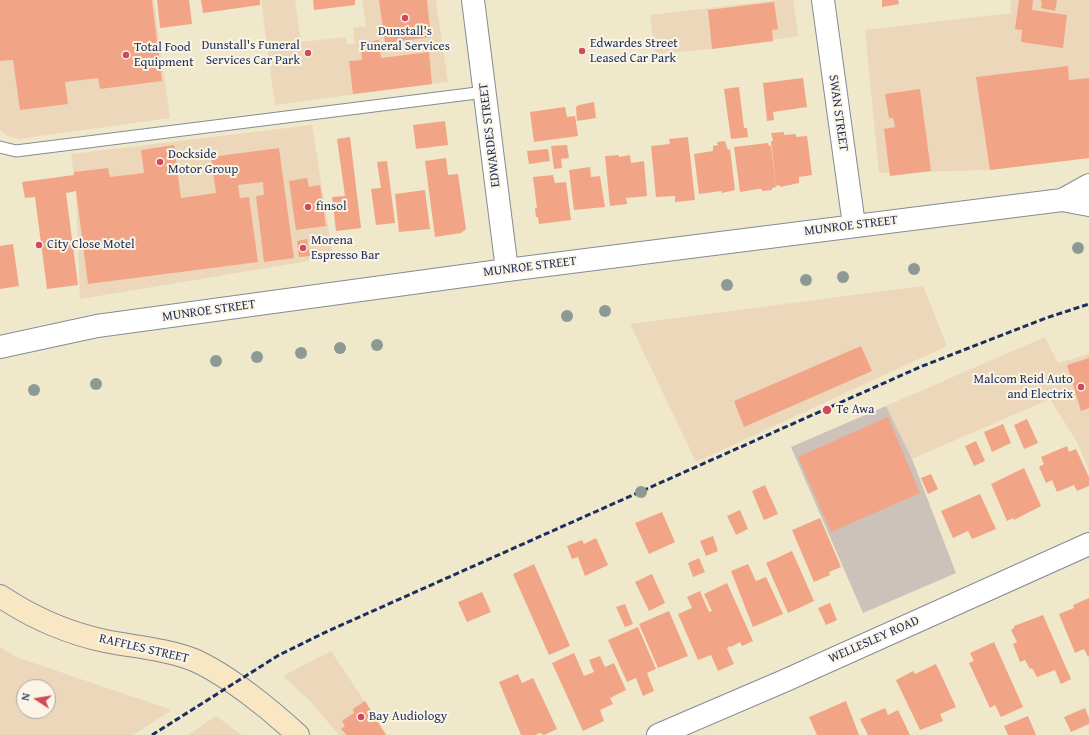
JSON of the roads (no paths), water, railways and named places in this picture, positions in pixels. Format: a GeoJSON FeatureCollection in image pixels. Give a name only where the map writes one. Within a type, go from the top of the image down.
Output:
{"type":"FeatureCollection","features":[{"type":"Feature","properties":{"kind":"main road","name":"RAFFLES STREET"},"geometry":{"type":"LineString","coordinates":[[0,596],[20,610],[45,622],[75,633],[105,641],[172,653],[195,661],[232,683],[274,714],[298,735]]}},
{"type":"Feature","properties":{"kind":"street","name":"EDWARDES STREET"},"geometry":{"type":"LineString","coordinates":[[473,0],[507,270]]}},
{"type":"Feature","properties":{"kind":"street","name":"SWAN STREET"},"geometry":{"type":"LineString","coordinates":[[823,0],[854,225]]}},
{"type":"Feature","properties":{"kind":"street","name":"MUNROE STREET"},"geometry":{"type":"LineString","coordinates":[[1062,200],[1089,185]]}},
{"type":"Feature","properties":{"kind":"street","name":"MUNROE STREET"},"geometry":{"type":"LineString","coordinates":[[0,347],[97,326],[507,270],[854,225],[1062,200],[1089,205]]}},
{"type":"Feature","properties":{"kind":"street","name":"WELLESLEY ROAD"},"geometry":{"type":"LineString","coordinates":[[658,735],[784,681],[1089,544]]}},
{"type":"Feature","properties":{"kind":"lane"},"geometry":{"type":"LineString","coordinates":[[0,148],[16,151],[485,92]]}},
{"type":"Feature","properties":{"kind":"railway"},"geometry":{"type":"LineString","coordinates":[[152,735],[279,655],[328,631],[920,367],[1046,318],[1089,304]]}},
{"type":"Feature","properties":{"kind":"place","name":"Dunstall's Funeral Services"},"geometry":{"type":"Point","coordinates":[405,18]}},
{"type":"Feature","properties":{"kind":"place","name":"Edwardes Street Leased Car Park"},"geometry":{"type":"Point","coordinates":[582,51]}},
{"type":"Feature","properties":{"kind":"place","name":"Dunstall's Funeral Services Car Park"},"geometry":{"type":"Point","coordinates":[308,53]}},
{"type":"Feature","properties":{"kind":"place","name":"Total Food Equipment"},"geometry":{"type":"Point","coordinates":[126,55]}},
{"type":"Feature","properties":{"kind":"place","name":"Dockside Motor Group"},"geometry":{"type":"Point","coordinates":[160,162]}},
{"type":"Feature","properties":{"kind":"place","name":"finsol"},"geometry":{"type":"Point","coordinates":[308,207]}},
{"type":"Feature","properties":{"kind":"place","name":"City Close Motel"},"geometry":{"type":"Point","coordinates":[39,245]}},
{"type":"Feature","properties":{"kind":"place","name":"Morena Espresso Bar"},"geometry":{"type":"Point","coordinates":[303,248]}},
{"type":"Feature","properties":{"kind":"place","name":"Malcom Reid Auto and Electrix"},"geometry":{"type":"Point","coordinates":[1081,387]}},
{"type":"Feature","properties":{"kind":"place","name":"Te Awa"},"geometry":{"type":"Point","coordinates":[827,410]}},
{"type":"Feature","properties":{"kind":"place","name":"Bay Audiology"},"geometry":{"type":"Point","coordinates":[361,717]}}]}
